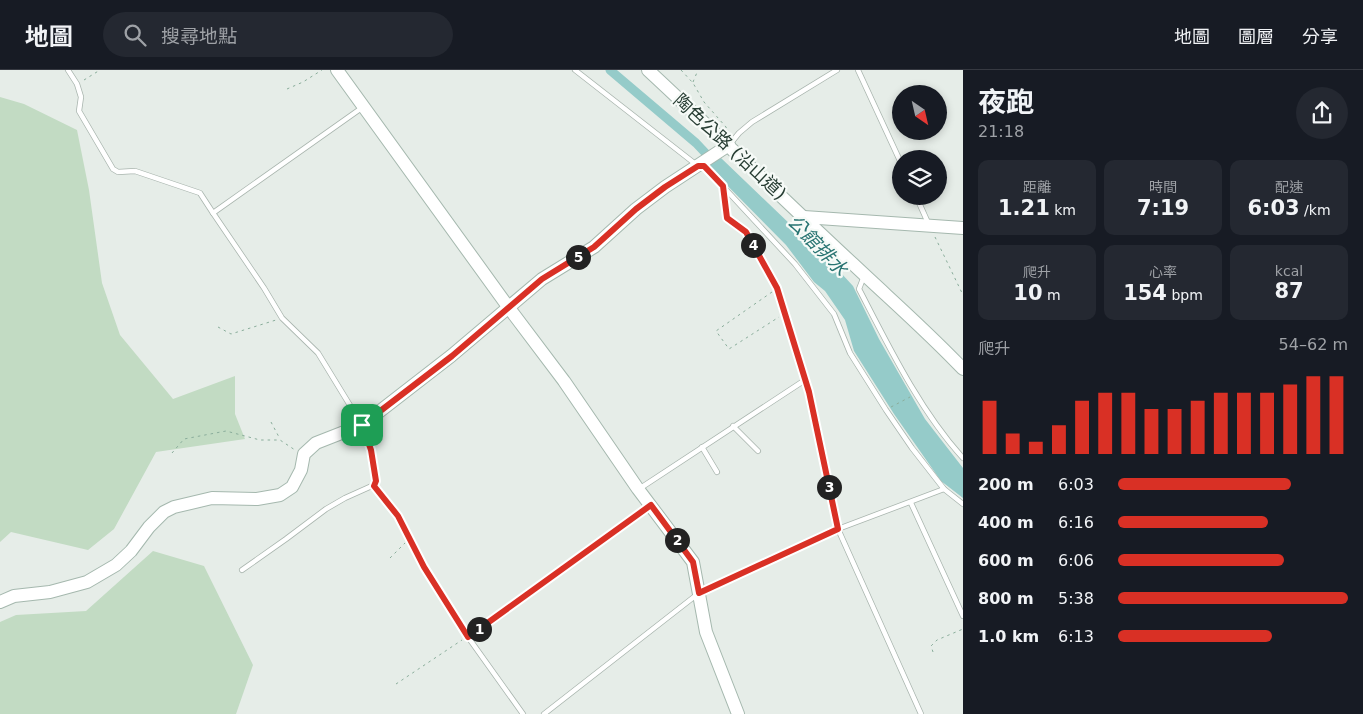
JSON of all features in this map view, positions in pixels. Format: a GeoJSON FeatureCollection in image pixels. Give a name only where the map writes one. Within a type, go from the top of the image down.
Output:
{"type":"FeatureCollection","features":[{"type":"Feature","properties":{"kind":"street"},"geometry":{"type":"LineString","coordinates":[[337,70],[564,381],[638,489],[693,562],[706,632],[738,714]]}},
{"type":"Feature","properties":{"kind":"street","name":"陶色公路 (沿山道)"},"geometry":{"type":"LineString","coordinates":[[648,70],[724,149],[804,217],[932,337],[963,369]]}},
{"type":"Feature","properties":{"kind":"street"},"geometry":{"type":"LineString","coordinates":[[0,602],[14,596],[50,592],[87,582],[116,565],[131,551],[149,526],[164,512],[174,507],[212,498],[256,499],[280,495],[292,487],[301,470],[304,454],[316,443],[362,425],[452,356],[542,279],[594,247],[636,209],[665,187],[724,149]]}},
{"type":"Feature","properties":{"kind":"street"},"geometry":{"type":"LineString","coordinates":[[804,217],[963,228]]}},
{"type":"Feature","properties":{"kind":"lane"},"geometry":{"type":"LineString","coordinates":[[68,70],[77,84],[82,97],[79,111],[113,169],[118,172],[135,171],[200,193],[282,318],[318,353],[362,425],[371,450],[376,481],[374,486],[344,498],[326,509],[286,540],[242,570]]}},
{"type":"Feature","properties":{"kind":"lane"},"geometry":{"type":"LineString","coordinates":[[575,70],[698,166],[704,166],[795,264],[834,314],[850,353],[912,448],[944,489],[963,504]]}},
{"type":"Feature","properties":{"kind":"lane"},"geometry":{"type":"LineString","coordinates":[[724,149],[738,132],[752,122],[837,70]]}},
{"type":"Feature","properties":{"kind":"lane"},"geometry":{"type":"LineString","coordinates":[[858,70],[895,150]]}},
{"type":"Feature","properties":{"kind":"lane"},"geometry":{"type":"LineString","coordinates":[[213,213],[364,106]]}},
{"type":"Feature","properties":{"kind":"lane"},"geometry":{"type":"LineString","coordinates":[[723,186],[727,218],[746,232],[777,288],[809,392],[838,529],[922,714]]}},
{"type":"Feature","properties":{"kind":"lane"},"geometry":{"type":"LineString","coordinates":[[920,205],[931,227]]}},
{"type":"Feature","properties":{"kind":"lane"},"geometry":{"type":"LineString","coordinates":[[865,275],[859,289],[886,341],[950,444],[963,458]]}},
{"type":"Feature","properties":{"kind":"lane"},"geometry":{"type":"LineString","coordinates":[[638,489],[805,380]]}},
{"type":"Feature","properties":{"kind":"lane"},"geometry":{"type":"LineString","coordinates":[[732,426],[758,451]]}},
{"type":"Feature","properties":{"kind":"lane"},"geometry":{"type":"LineString","coordinates":[[702,447],[717,472]]}},
{"type":"Feature","properties":{"kind":"lane"},"geometry":{"type":"LineString","coordinates":[[374,486],[398,516],[424,567],[468,637],[523,714]]}},
{"type":"Feature","properties":{"kind":"lane"},"geometry":{"type":"LineString","coordinates":[[544,714],[699,593],[838,529],[944,489]]}},
{"type":"Feature","properties":{"kind":"lane"},"geometry":{"type":"LineString","coordinates":[[911,503],[963,616]]}},
{"type":"Feature","properties":{"kind":"path"},"geometry":{"type":"LineString","coordinates":[[77,84],[100,70]]}},
{"type":"Feature","properties":{"kind":"path"},"geometry":{"type":"LineString","coordinates":[[287,89],[322,70]]}},
{"type":"Feature","properties":{"kind":"path"},"geometry":{"type":"LineString","coordinates":[[681,70],[693,82],[704,102],[726,127],[724,149]]}},
{"type":"Feature","properties":{"kind":"path"},"geometry":{"type":"LineString","coordinates":[[693,82],[698,70]]}},
{"type":"Feature","properties":{"kind":"path"},"geometry":{"type":"LineString","coordinates":[[931,227],[963,295]]}},
{"type":"Feature","properties":{"kind":"path"},"geometry":{"type":"LineString","coordinates":[[777,288],[716,330],[729,349],[784,314]]}},
{"type":"Feature","properties":{"kind":"path"},"geometry":{"type":"LineString","coordinates":[[218,327],[230,334],[282,318]]}},
{"type":"Feature","properties":{"kind":"path"},"geometry":{"type":"LineString","coordinates":[[886,410],[917,392]]}},
{"type":"Feature","properties":{"kind":"path"},"geometry":{"type":"LineString","coordinates":[[271,422],[280,440]]}},
{"type":"Feature","properties":{"kind":"path"},"geometry":{"type":"LineString","coordinates":[[172,453],[184,439],[226,432],[260,440],[280,440],[304,454]]}},
{"type":"Feature","properties":{"kind":"path"},"geometry":{"type":"LineString","coordinates":[[396,684],[468,637],[651,505]]}},
{"type":"Feature","properties":{"kind":"path"},"geometry":{"type":"LineString","coordinates":[[390,558],[410,538]]}},
{"type":"Feature","properties":{"kind":"path"},"geometry":{"type":"LineString","coordinates":[[933,652],[931,646],[937,640],[963,629]]}},
{"type":"Feature","properties":{"kind":"green space"},"geometry":{"type":"Polygon","coordinates":[[[0,97],[24,104],[77,130],[89,190],[102,283],[120,335],[173,399],[235,376],[235,414],[245,439],[156,452],[114,529],[88,550],[11,532],[0,542],[0,97]]]}},
{"type":"Feature","properties":{"kind":"green space"},"geometry":{"type":"Polygon","coordinates":[[[153,551],[204,566],[253,665],[236,714],[0,714],[0,622],[16,615],[86,611],[153,551]]]}},
{"type":"Feature","properties":{"kind":"water"},"geometry":{"type":"Polygon","coordinates":[[[721,158],[853,286],[879,339],[925,419],[963,468],[963,498],[941,481],[894,414],[854,351],[845,320],[825,291],[814,282],[786,245],[708,166],[721,158]]]}},
{"type":"Feature","properties":{"kind":"waterway","name":"公館排水"},"geometry":{"type":"LineString","coordinates":[[610,70],[696,143],[713,161]]}},
{"type":"Feature","properties":{"kind":"route"},"geometry":{"type":"LineString","coordinates":[[698,166],[704,166],[723,186],[727,218],[746,232],[777,288],[809,392],[838,529],[699,593],[693,562],[651,505],[468,637],[424,567],[398,516],[374,486],[376,481],[371,450],[362,425],[452,356],[542,279],[594,247],[636,209],[665,187],[698,166]]}}]}
